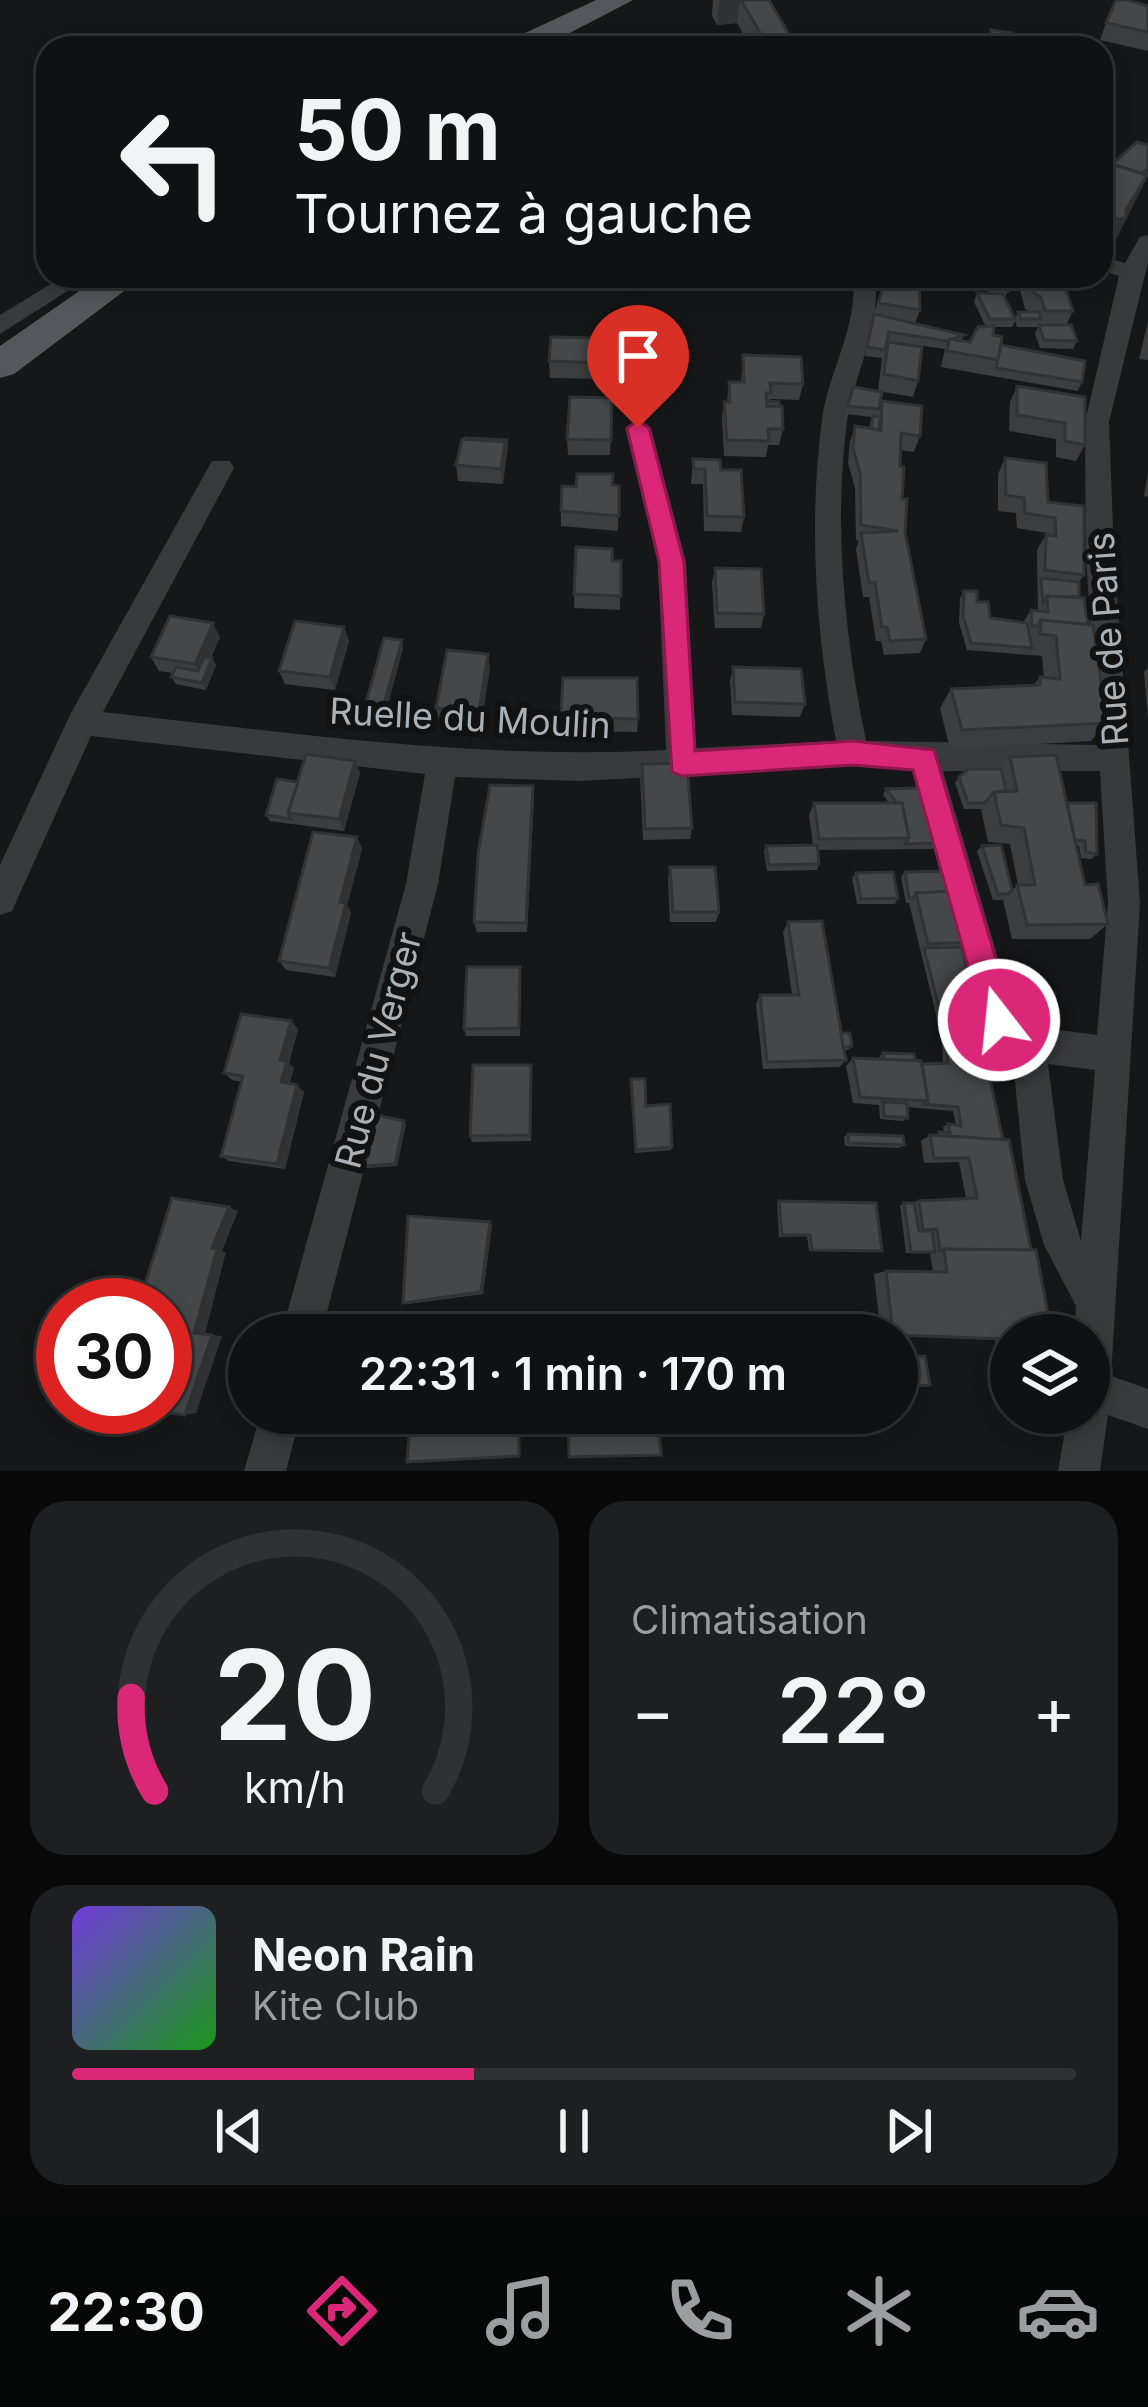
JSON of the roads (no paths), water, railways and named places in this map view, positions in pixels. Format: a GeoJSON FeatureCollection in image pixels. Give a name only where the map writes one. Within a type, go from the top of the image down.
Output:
{"type":"FeatureCollection","features":[{"type":"Feature","properties":{"kind":"main road"},"geometry":{"type":"LineString","coordinates":[[506,36],[583,0]]}},
{"type":"Feature","properties":{"kind":"main road"},"geometry":{"type":"LineString","coordinates":[[543,36],[620,0]]}},
{"type":"Feature","properties":{"kind":"main road"},"geometry":{"type":"LineString","coordinates":[[0,338],[69,288]]}},
{"type":"Feature","properties":{"kind":"main road"},"geometry":{"type":"LineString","coordinates":[[0,365],[109,288]]}},
{"type":"Feature","properties":{"kind":"street","name":"Rue de Paris"},"geometry":{"type":"LineString","coordinates":[[1097,1314],[1124,903],[1100,555],[1097,422],[1131,272],[1148,242]]}},
{"type":"Feature","properties":{"kind":"street"},"geometry":{"type":"LineString","coordinates":[[1113,267],[1131,272]]}},
{"type":"Feature","properties":{"kind":"street"},"geometry":{"type":"LineString","coordinates":[[0,326],[65,288]]}},
{"type":"Feature","properties":{"kind":"street"},"geometry":{"type":"LineString","coordinates":[[853,753],[827,569],[836,410],[869,297],[867,288]]}},
{"type":"Feature","properties":{"kind":"street"},"geometry":{"type":"LineString","coordinates":[[638,428],[672,562],[682,764]]}},
{"type":"Feature","properties":{"kind":"street"},"geometry":{"type":"LineString","coordinates":[[0,900],[82,722],[221,468]]}},
{"type":"Feature","properties":{"kind":"street","name":"Ruelle du Moulin"},"geometry":{"type":"LineString","coordinates":[[82,722],[442,763],[581,768],[853,753],[924,758],[1115,758]]}},
{"type":"Feature","properties":{"kind":"street"},"geometry":{"type":"LineString","coordinates":[[924,758],[999,1020],[1030,1044],[1114,1055]]}},
{"type":"Feature","properties":{"kind":"street","name":"Rue du Verger"},"geometry":{"type":"LineString","coordinates":[[308,1314],[422,884],[442,763]]}},
{"type":"Feature","properties":{"kind":"street"},"geometry":{"type":"LineString","coordinates":[[1030,1044],[1042,1192],[1076,1277],[1098,1304]]}},
{"type":"Feature","properties":{"kind":"street"},"geometry":{"type":"LineString","coordinates":[[1110,1404],[1148,1408]]}},
{"type":"Feature","properties":{"kind":"street"},"geometry":{"type":"LineString","coordinates":[[265,1471],[275,1434]]}},
{"type":"Feature","properties":{"kind":"street","name":"Rue de Paris"},"geometry":{"type":"LineString","coordinates":[[1079,1471],[1084,1434]]}}]}
